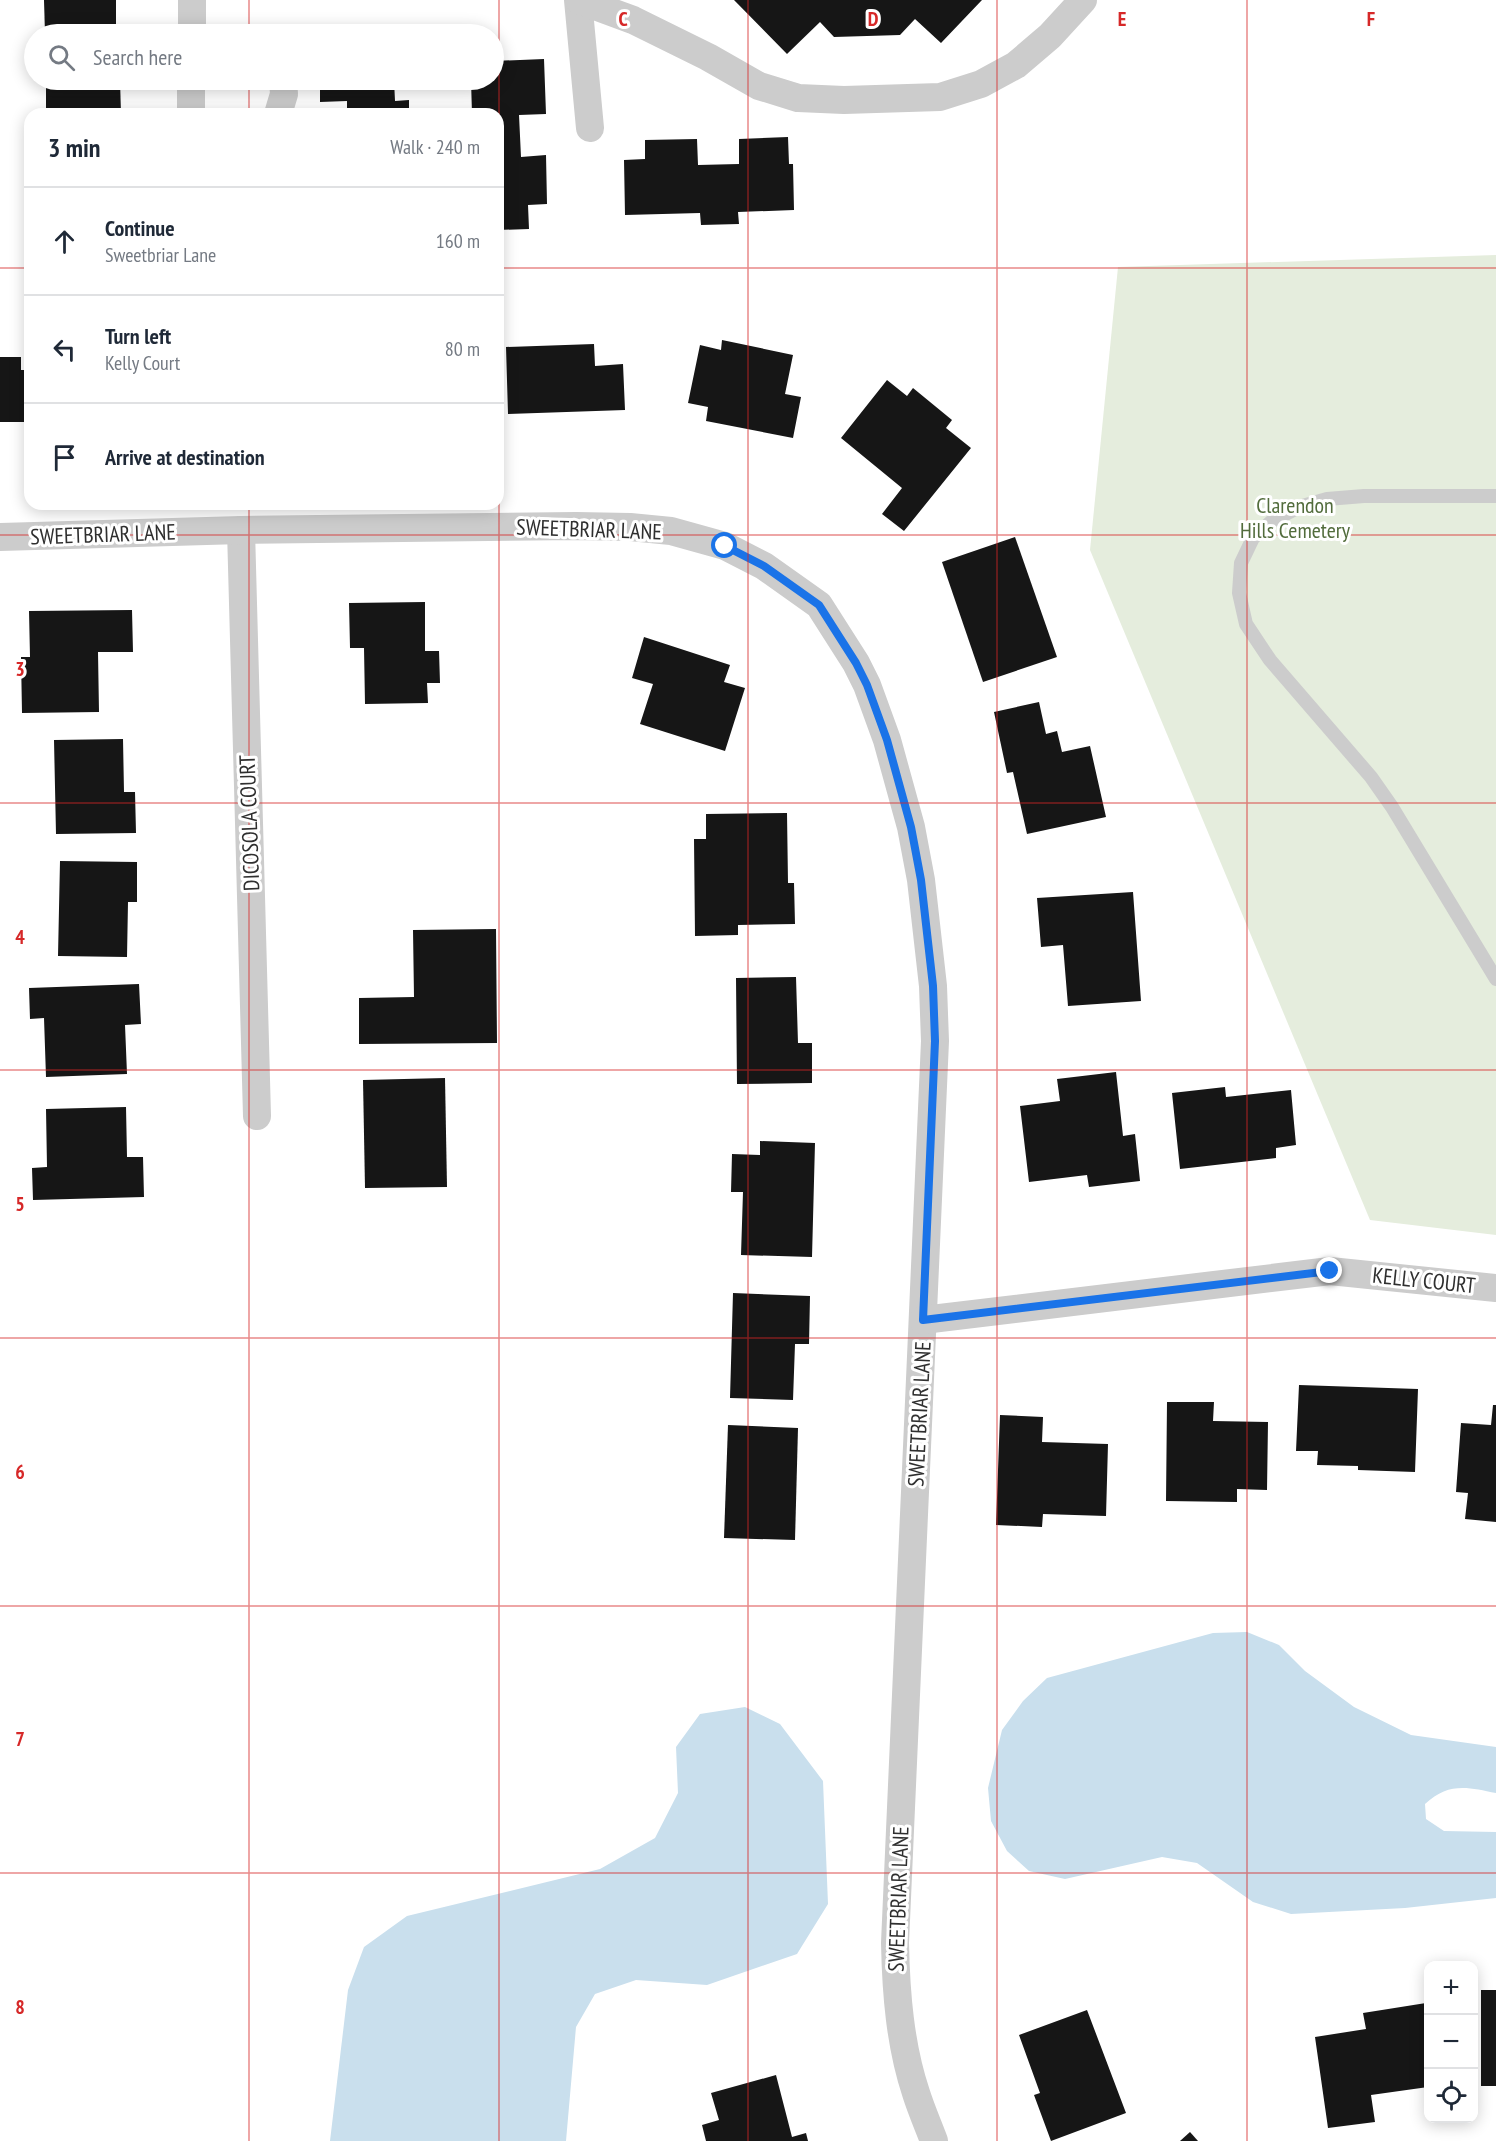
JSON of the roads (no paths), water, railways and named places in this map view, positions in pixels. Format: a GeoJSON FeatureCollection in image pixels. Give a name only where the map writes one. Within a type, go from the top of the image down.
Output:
{"type":"FeatureCollection","features":[{"type":"Feature","properties":{"kind":"street"},"geometry":{"type":"LineString","coordinates":[[192,0],[192,24]]}},
{"type":"Feature","properties":{"kind":"street"},"geometry":{"type":"LineString","coordinates":[[590,128],[578,0],[633,20],[708,57],[759,86],[798,98],[844,100],[940,97],[981,84],[1016,65],[1050,36],[1083,0]]}},
{"type":"Feature","properties":{"kind":"street"},"geometry":{"type":"LineString","coordinates":[[191,90],[191,108]]}},
{"type":"Feature","properties":{"kind":"street"},"geometry":{"type":"LineString","coordinates":[[280,108],[284,90]]}},
{"type":"Feature","properties":{"kind":"street","name":"SWEETBRIAR LANE"},"geometry":{"type":"LineString","coordinates":[[0,537],[242,530],[576,526],[630,527],[671,531],[725,546],[764,566],[819,605],[856,663],[867,685],[887,740],[911,827],[921,880],[933,986],[935,1041],[895,1952],[900,2022],[915,2092],[934,2141]]}},
{"type":"Feature","properties":{"kind":"street","name":"DICOSOLA COURT"},"geometry":{"type":"LineString","coordinates":[[242,530],[257,1116]]}},
{"type":"Feature","properties":{"kind":"street","name":"KELLY COURT"},"geometry":{"type":"LineString","coordinates":[[923,1320],[1330,1271],[1496,1288]]}},
{"type":"Feature","properties":{"kind":"lane"},"geometry":{"type":"LineString","coordinates":[[1496,496],[1364,496],[1327,499],[1299,507],[1272,521],[1253,538],[1241,563],[1239,594],[1246,624],[1270,660],[1371,777],[1387,799],[1496,980]]}},
{"type":"Feature","properties":{"kind":"water"},"geometry":{"type":"Polygon","coordinates":[[[1247,1632],[1279,1645],[1305,1671],[1354,1707],[1411,1735],[1496,1747],[1496,1793],[1467,1788],[1450,1789],[1425,1804],[1426,1819],[1444,1831],[1496,1832],[1496,1898],[1405,1908],[1291,1914],[1253,1902],[1197,1863],[1162,1857],[1065,1879],[1029,1871],[1007,1851],[991,1821],[988,1788],[1002,1730],[1023,1701],[1047,1678],[1213,1633],[1247,1632]]]}},
{"type":"Feature","properties":{"kind":"water"},"geometry":{"type":"Polygon","coordinates":[[[745,1707],[780,1724],[823,1781],[828,1904],[797,1954],[707,1985],[636,1980],[595,1994],[576,2027],[566,2141],[330,2141],[348,1990],[364,1947],[407,1916],[600,1869],[655,1838],[678,1793],[676,1747],[700,1714],[745,1707]]]}},
{"type":"Feature","properties":{"kind":"park label","name":"Clarendon Hills Cemetery"},"geometry":{"type":"Point","coordinates":[1295,518]}}]}
